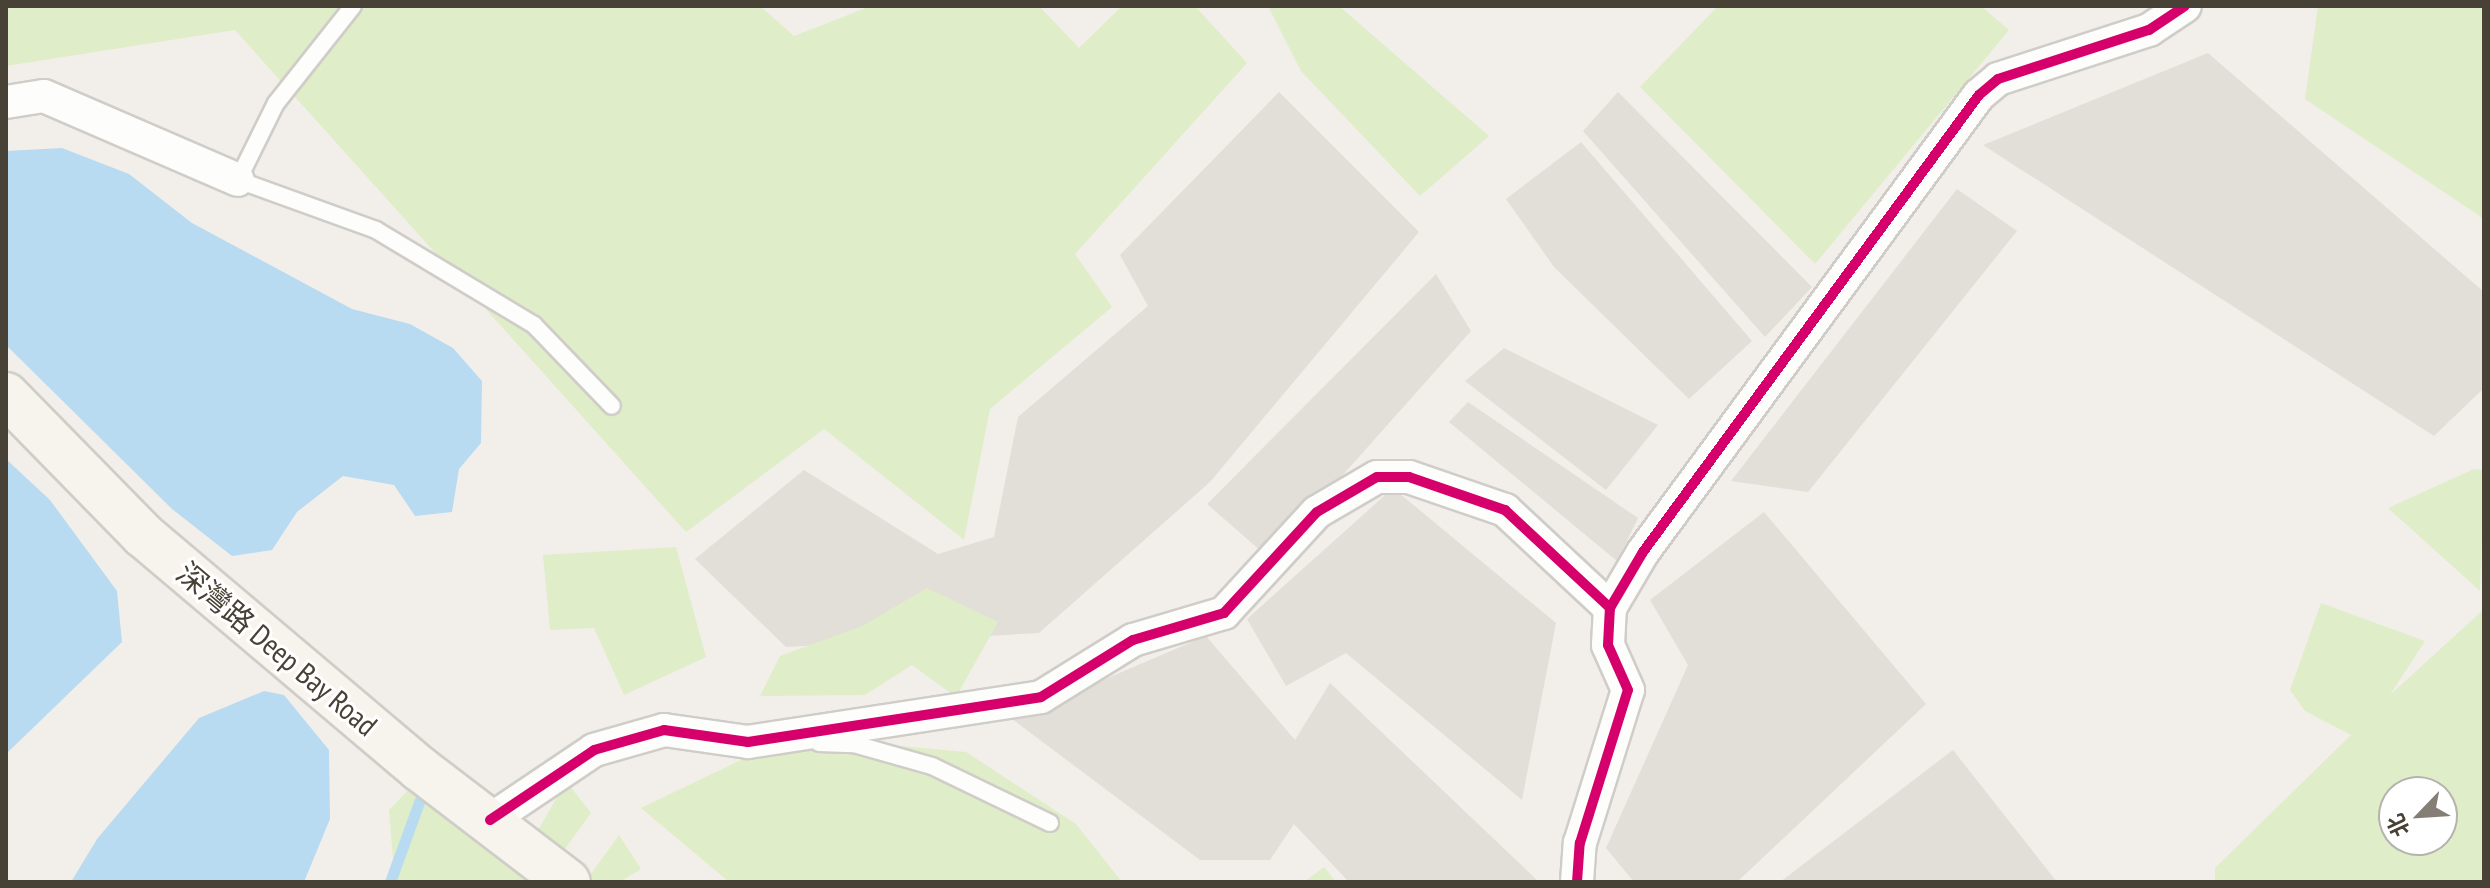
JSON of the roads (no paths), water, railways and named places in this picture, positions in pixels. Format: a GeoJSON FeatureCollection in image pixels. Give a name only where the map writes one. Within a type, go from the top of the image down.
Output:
{"type":"FeatureCollection","features":[{"type":"Feature","properties":{"kind":"street"},"geometry":{"type":"LineString","coordinates":[[1577,882],[1580,843],[1628,690],[1608,645],[1610,608],[1643,552],[1979,95],[1998,79],[2149,30],[2185,6]]}},
{"type":"Feature","properties":{"kind":"street"},"geometry":{"type":"LineString","coordinates":[[6,102],[44,96],[83,109],[238,180]]}},
{"type":"Feature","properties":{"kind":"street","name":"深灣路 Deep Bay Road"},"geometry":{"type":"LineString","coordinates":[[6,395],[143,535],[568,882]]}},
{"type":"Feature","properties":{"kind":"street"},"geometry":{"type":"LineString","coordinates":[[490,820],[594,750],[664,730],[748,742],[1041,697],[1133,640],[1224,613],[1317,512],[1377,477],[1409,477],[1505,510],[1610,608]]}},
{"type":"Feature","properties":{"kind":"lane"},"geometry":{"type":"LineString","coordinates":[[353,6],[276,103],[238,180],[376,230],[534,325],[612,406]]}},
{"type":"Feature","properties":{"kind":"lane"},"geometry":{"type":"LineString","coordinates":[[748,742],[854,744],[932,766],[1050,823]]}},
{"type":"Feature","properties":{"kind":"water"},"geometry":{"type":"Polygon","coordinates":[[[62,148],[129,174],[192,223],[352,309],[410,324],[453,348],[482,381],[481,443],[459,469],[452,512],[415,516],[394,485],[343,476],[297,512],[272,550],[232,556],[172,509],[6,345],[6,151],[62,148]]]}},
{"type":"Feature","properties":{"kind":"water"},"geometry":{"type":"Polygon","coordinates":[[[6,459],[50,500],[117,591],[122,642],[6,754],[6,459]]]}},
{"type":"Feature","properties":{"kind":"water"},"geometry":{"type":"Polygon","coordinates":[[[264,691],[284,695],[329,750],[330,819],[304,882],[71,882],[97,839],[199,718],[264,691]]]}},
{"type":"Feature","properties":{"kind":"waterway"},"geometry":{"type":"LineString","coordinates":[[390,882],[421,797]]}}]}
